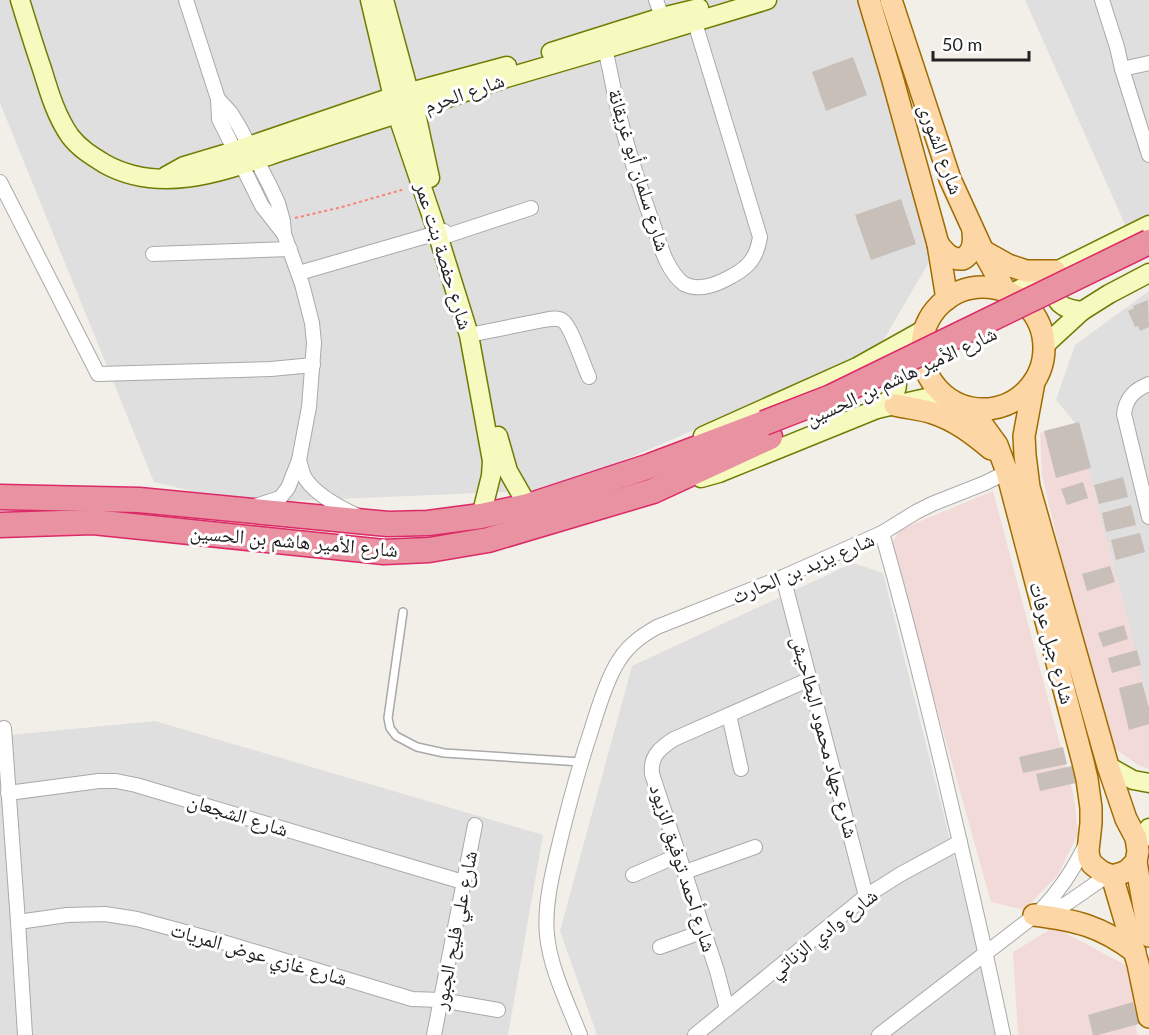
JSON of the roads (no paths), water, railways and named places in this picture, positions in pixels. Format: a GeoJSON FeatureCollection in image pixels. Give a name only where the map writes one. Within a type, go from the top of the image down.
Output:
{"type":"FeatureCollection","features":[{"type":"Feature","properties":{"kind":"highway","name":"شارع الأمير هاشم بن الحسين"},"geometry":{"type":"LineString","coordinates":[[0,525],[93,522],[384,552],[429,550],[488,540],[652,491],[831,397],[1149,242]]}},
{"type":"Feature","properties":{"kind":"highway","name":"شارع الأمير هاشم بن الحسين"},"geometry":{"type":"LineString","coordinates":[[0,497],[139,500],[388,524],[428,523],[481,516],[528,506],[834,410],[1149,258]]}},
{"type":"Feature","properties":{"kind":"main road","name":"شارع الشورى"},"geometry":{"type":"LineString","coordinates":[[869,0],[938,244],[947,299]]}},
{"type":"Feature","properties":{"kind":"main road","name":"شارع الشورى"},"geometry":{"type":"LineString","coordinates":[[891,0],[950,179],[983,251],[1008,293]]}},
{"type":"Feature","properties":{"kind":"main road"},"geometry":{"type":"LineString","coordinates":[[938,244],[951,257],[963,259],[973,246],[973,231]]}},
{"type":"Feature","properties":{"kind":"main road"},"geometry":{"type":"LineString","coordinates":[[983,251],[1008,265],[1026,271],[1055,271]]}},
{"type":"Feature","properties":{"kind":"main road"},"geometry":{"type":"LineString","coordinates":[[976,288],[991,288],[1008,293],[1024,303],[1034,315],[1041,330],[1044,346],[1042,364],[1034,382],[1017,399],[995,408],[971,409],[959,405],[948,399],[930,380],[922,355],[925,329],[934,313],[947,299],[961,292],[976,288]]}},
{"type":"Feature","properties":{"kind":"main road","name":"شارع جبل عرفات"},"geometry":{"type":"LineString","coordinates":[[1034,382],[1024,436],[1029,487],[1108,766],[1126,819],[1141,845],[1149,936]]}},
{"type":"Feature","properties":{"kind":"main road"},"geometry":{"type":"LineString","coordinates":[[886,407],[930,412],[944,417],[964,428],[1001,458],[1010,436],[1024,436]]}},
{"type":"Feature","properties":{"kind":"main road","name":"شارع جبل عرفات"},"geometry":{"type":"LineString","coordinates":[[971,409],[1001,458],[1087,779],[1091,808],[1089,858],[1097,869],[1110,875],[1135,952],[1149,1017]]}},
{"type":"Feature","properties":{"kind":"main road"},"geometry":{"type":"LineString","coordinates":[[1110,875],[1127,871],[1141,845]]}},
{"type":"Feature","properties":{"kind":"main road"},"geometry":{"type":"LineString","coordinates":[[1036,914],[1090,926],[1113,937],[1135,952]]}},
{"type":"Feature","properties":{"kind":"street","name":"شارع الحرم"},"geometry":{"type":"LineString","coordinates":[[20,0],[51,99],[71,137],[87,153],[115,169],[162,179],[189,178],[213,173],[245,156],[404,103],[604,43],[661,16],[693,16],[767,0]]}},
{"type":"Feature","properties":{"kind":"street"},"geometry":{"type":"LineString","coordinates":[[186,0],[218,99],[231,113],[262,206],[274,223],[283,228],[299,273],[312,323],[313,365],[309,407],[299,460],[288,488],[280,498],[266,504],[240,509]]}},
{"type":"Feature","properties":{"kind":"street","name":"شارع حفصة بنت عمر"},"geometry":{"type":"LineString","coordinates":[[370,0],[436,205],[473,334],[508,471],[528,506]]}},
{"type":"Feature","properties":{"kind":"street","name":"شارع حفصة بنت عمر"},"geometry":{"type":"LineString","coordinates":[[384,0],[421,184],[443,233]]}},
{"type":"Feature","properties":{"kind":"street","name":"شارع الحرم"},"geometry":{"type":"LineString","coordinates":[[693,16],[726,0]]}},
{"type":"Feature","properties":{"kind":"street"},"geometry":{"type":"LineString","coordinates":[[1102,0],[1149,155]]}},
{"type":"Feature","properties":{"kind":"street","name":"شارع سلمان أبو غريقانة"},"geometry":{"type":"LineString","coordinates":[[604,43],[618,112],[643,198],[668,265],[679,280],[686,285],[707,287],[747,268],[756,252],[760,237],[693,16]]}},
{"type":"Feature","properties":{"kind":"street"},"geometry":{"type":"LineString","coordinates":[[1122,69],[1149,63]]}},
{"type":"Feature","properties":{"kind":"street"},"geometry":{"type":"LineString","coordinates":[[0,182],[98,374],[271,369],[313,365]]}},
{"type":"Feature","properties":{"kind":"street"},"geometry":{"type":"LineString","coordinates":[[299,273],[531,208]]}},
{"type":"Feature","properties":{"kind":"street"},"geometry":{"type":"LineString","coordinates":[[1008,293],[1149,225]]}},
{"type":"Feature","properties":{"kind":"street"},"geometry":{"type":"LineString","coordinates":[[153,254],[290,249]]}},
{"type":"Feature","properties":{"kind":"street"},"geometry":{"type":"LineString","coordinates":[[1077,261],[1059,279],[1054,290],[1056,300],[1061,305],[1082,311]]}},
{"type":"Feature","properties":{"kind":"street"},"geometry":{"type":"LineString","coordinates":[[1044,346],[1082,311],[1149,273]]}},
{"type":"Feature","properties":{"kind":"street"},"geometry":{"type":"LineString","coordinates":[[473,334],[544,320],[562,320],[567,325],[589,377]]}},
{"type":"Feature","properties":{"kind":"street","name":"شارع الأمير هاشم بن الحسين"},"geometry":{"type":"LineString","coordinates":[[650,466],[710,431],[857,367],[925,329]]}},
{"type":"Feature","properties":{"kind":"street","name":"شارع حفصة بنت عمر"},"geometry":{"type":"LineString","coordinates":[[473,334],[492,461],[492,476],[481,516]]}},
{"type":"Feature","properties":{"kind":"street"},"geometry":{"type":"LineString","coordinates":[[857,367],[883,370],[894,376],[897,384],[886,407]]}},
{"type":"Feature","properties":{"kind":"street"},"geometry":{"type":"LineString","coordinates":[[1149,384],[1141,387],[1129,398],[1124,414],[1149,517]]}},
{"type":"Feature","properties":{"kind":"street","name":"شارع الأمير هاشم بن الحسين"},"geometry":{"type":"LineString","coordinates":[[652,491],[719,473],[886,407],[926,398],[948,399]]}},
{"type":"Feature","properties":{"kind":"street"},"geometry":{"type":"LineString","coordinates":[[882,533],[932,504],[984,483],[1001,458]]}},
{"type":"Feature","properties":{"kind":"street"},"geometry":{"type":"LineString","coordinates":[[299,460],[305,478],[318,491],[336,505],[370,523]]}},
{"type":"Feature","properties":{"kind":"street","name":"شارع يزيد بن الحارث"},"geometry":{"type":"LineString","coordinates":[[580,1035],[551,956],[547,936],[547,916],[553,870],[581,762],[604,691],[615,666],[628,647],[642,635],[657,627],[783,577],[882,533],[925,690],[986,951],[1003,1035]]}},
{"type":"Feature","properties":{"kind":"street","name":"شارع جهاد محمود البطاحيش"},"geometry":{"type":"LineString","coordinates":[[783,577],[866,897]]}},
{"type":"Feature","properties":{"kind":"street","name":"شارع أحمد توفيق الزيود"},"geometry":{"type":"LineString","coordinates":[[727,1009],[680,855],[652,774],[652,759],[663,746],[674,739],[810,679]]}},
{"type":"Feature","properties":{"kind":"street"},"geometry":{"type":"LineString","coordinates":[[729,715],[741,769]]}},
{"type":"Feature","properties":{"kind":"street"},"geometry":{"type":"LineString","coordinates":[[4,728],[24,1035]]}},
{"type":"Feature","properties":{"kind":"street"},"geometry":{"type":"LineString","coordinates":[[1108,766],[1133,780],[1149,783]]}},
{"type":"Feature","properties":{"kind":"street","name":"شارع الشجعان"},"geometry":{"type":"LineString","coordinates":[[8,793],[75,783],[116,781],[463,882]]}},
{"type":"Feature","properties":{"kind":"street","name":"شارع علي فليح الجبور"},"geometry":{"type":"LineString","coordinates":[[434,1035],[476,825]]}},
{"type":"Feature","properties":{"kind":"street"},"geometry":{"type":"LineString","coordinates":[[879,1035],[1049,902],[1068,877],[1090,837]]}},
{"type":"Feature","properties":{"kind":"street","name":"شارع وادي الزناتي"},"geometry":{"type":"LineString","coordinates":[[695,1035],[866,897],[901,874],[960,842]]}},
{"type":"Feature","properties":{"kind":"street"},"geometry":{"type":"LineString","coordinates":[[685,872],[755,847]]}},
{"type":"Feature","properties":{"kind":"street"},"geometry":{"type":"LineString","coordinates":[[633,875],[680,855]]}},
{"type":"Feature","properties":{"kind":"street"},"geometry":{"type":"LineString","coordinates":[[1036,914],[1066,904],[1110,875]]}},
{"type":"Feature","properties":{"kind":"street","name":"شارع غازي عوض المريات"},"geometry":{"type":"LineString","coordinates":[[18,922],[67,915],[105,914],[226,943],[412,999],[441,1000],[498,1010]]}},
{"type":"Feature","properties":{"kind":"street"},"geometry":{"type":"LineString","coordinates":[[660,947],[704,931]]}},
{"type":"Feature","properties":{"kind":"lane"},"geometry":{"type":"LineString","coordinates":[[403,612],[388,717],[390,728],[396,736],[417,747],[444,753],[581,762]]}}]}
